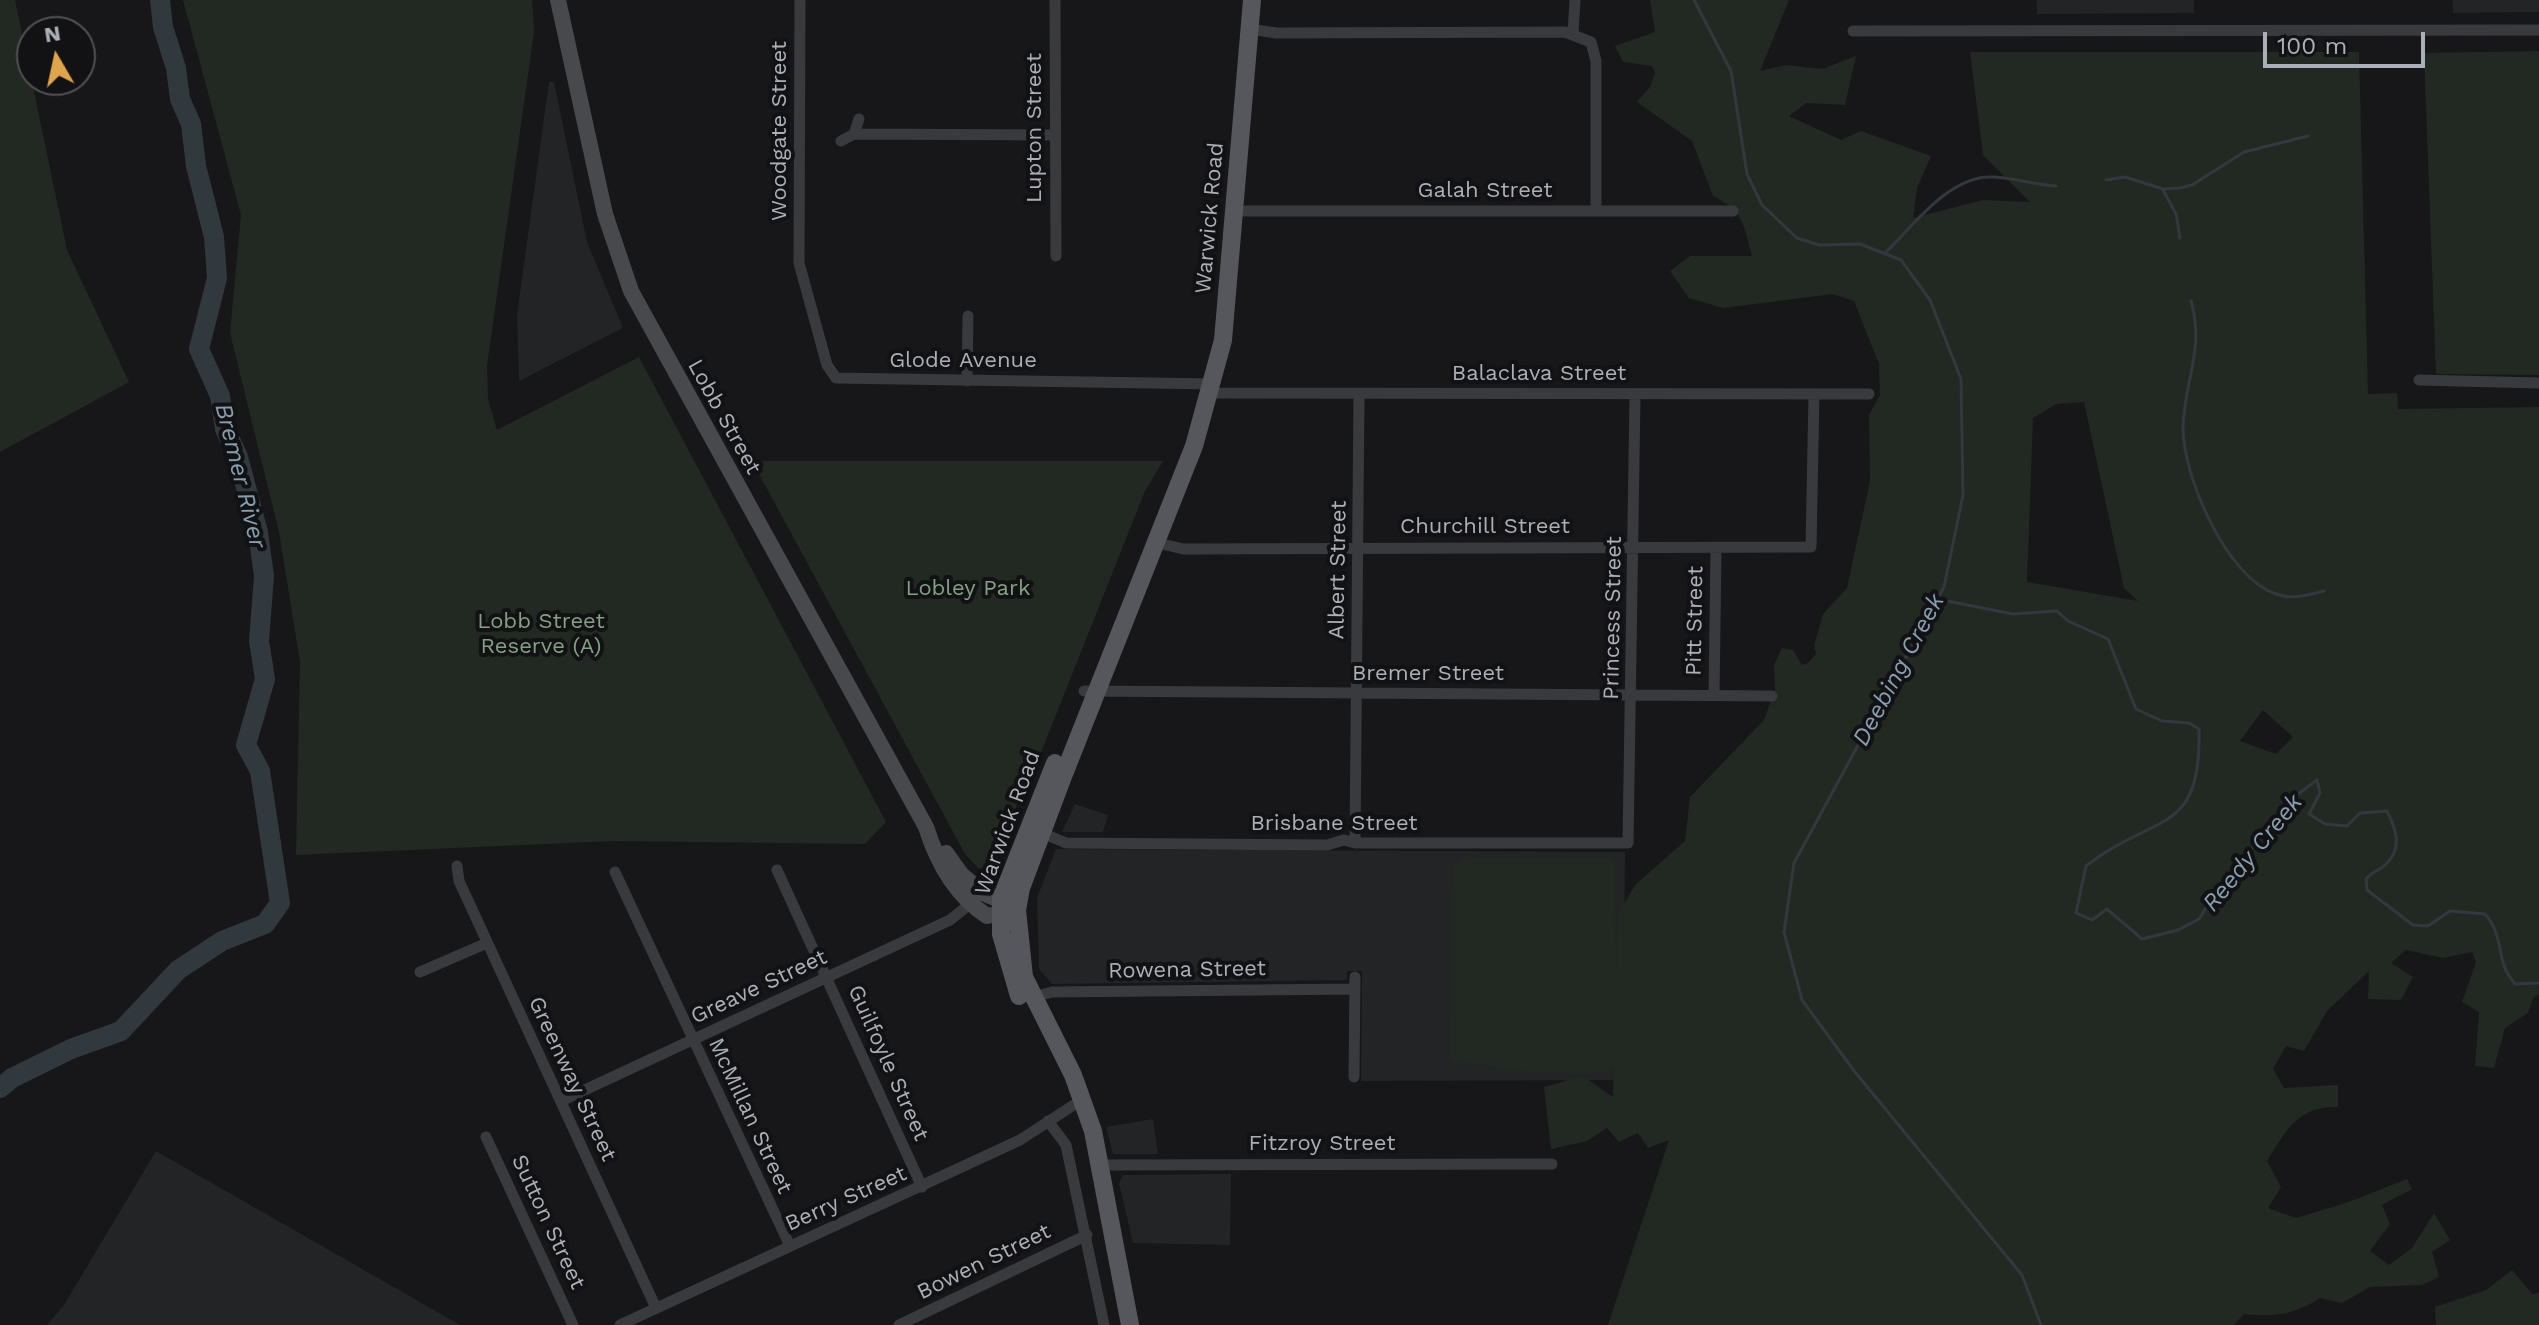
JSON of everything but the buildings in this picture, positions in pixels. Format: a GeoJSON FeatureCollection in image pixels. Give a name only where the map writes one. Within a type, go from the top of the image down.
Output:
{"type":"FeatureCollection","features":[{"type":"Feature","properties":{"kind":"main road","name":"Lobb Street"},"geometry":{"type":"LineString","coordinates":[[558,0],[605,214],[631,291],[926,827],[951,881],[970,904]]}},
{"type":"Feature","properties":{"kind":"main road","name":"Warwick Road"},"geometry":{"type":"LineString","coordinates":[[1130,1325],[1096,1165],[1078,1101],[1027,1000],[1006,908],[1090,692],[1194,446],[1211,388],[1223,340],[1252,0]]}},
{"type":"Feature","properties":{"kind":"main road","name":"Warwick Road"},"geometry":{"type":"LineString","coordinates":[[1006,908],[1021,888],[1090,692]]}},
{"type":"Feature","properties":{"kind":"main road","name":"Lobb Street"},"geometry":{"type":"LineString","coordinates":[[926,827],[961,874],[1006,908]]}},
{"type":"Feature","properties":{"kind":"main road"},"geometry":{"type":"LineString","coordinates":[[970,904],[987,916],[1006,908]]}},
{"type":"Feature","properties":{"kind":"street","name":"Woodgate Street"},"geometry":{"type":"LineString","coordinates":[[799,263],[800,0]]}},
{"type":"Feature","properties":{"kind":"street","name":"Lupton Street"},"geometry":{"type":"LineString","coordinates":[[1055,0],[1056,256]]}},
{"type":"Feature","properties":{"kind":"street"},"geometry":{"type":"LineString","coordinates":[[1573,34],[1575,0]]}},
{"type":"Feature","properties":{"kind":"street"},"geometry":{"type":"LineString","coordinates":[[1250,29],[1276,33],[1573,34],[1591,42],[1595,49],[1596,211]]}},
{"type":"Feature","properties":{"kind":"street"},"geometry":{"type":"LineString","coordinates":[[1853,31],[2539,30]]}},
{"type":"Feature","properties":{"kind":"street"},"geometry":{"type":"LineString","coordinates":[[854,134],[859,119]]}},
{"type":"Feature","properties":{"kind":"street"},"geometry":{"type":"LineString","coordinates":[[841,141],[854,134],[1055,135]]}},
{"type":"Feature","properties":{"kind":"street","name":"Galah Street"},"geometry":{"type":"LineString","coordinates":[[1236,211],[1733,211]]}},
{"type":"Feature","properties":{"kind":"street","name":"Glode Avenue"},"geometry":{"type":"LineString","coordinates":[[799,263],[827,365],[836,378],[1211,388]]}},
{"type":"Feature","properties":{"kind":"street"},"geometry":{"type":"LineString","coordinates":[[967,381],[968,316]]}},
{"type":"Feature","properties":{"kind":"street"},"geometry":{"type":"LineString","coordinates":[[2419,380],[2539,383]]}},
{"type":"Feature","properties":{"kind":"street","name":"Balaclava Street"},"geometry":{"type":"LineString","coordinates":[[1211,388],[1359,394],[1869,394]]}},
{"type":"Feature","properties":{"kind":"street","name":"Albert Street"},"geometry":{"type":"LineString","coordinates":[[1355,843],[1359,394]]}},
{"type":"Feature","properties":{"kind":"street","name":"Churchill Street"},"geometry":{"type":"LineString","coordinates":[[1154,542],[1183,549],[1358,546],[1805,548],[1813,543],[1814,394]]}},
{"type":"Feature","properties":{"kind":"street","name":"Princess Street"},"geometry":{"type":"LineString","coordinates":[[1628,843],[1635,395]]}},
{"type":"Feature","properties":{"kind":"street","name":"Pitt Street"},"geometry":{"type":"LineString","coordinates":[[1714,695],[1716,549]]}},
{"type":"Feature","properties":{"kind":"street","name":"Bremer Street"},"geometry":{"type":"LineString","coordinates":[[1090,692],[1772,696]]}},
{"type":"Feature","properties":{"kind":"street","name":"Brisbane Street"},"geometry":{"type":"LineString","coordinates":[[1042,833],[1066,843],[1327,845],[1344,840],[1355,843],[1628,843]]}},
{"type":"Feature","properties":{"kind":"street","name":"Greenway Street"},"geometry":{"type":"LineString","coordinates":[[457,866],[459,881],[656,1308]]}},
{"type":"Feature","properties":{"kind":"street","name":"Guilfoyle Street"},"geometry":{"type":"LineString","coordinates":[[777,870],[922,1187]]}},
{"type":"Feature","properties":{"kind":"street","name":"McMillan Street"},"geometry":{"type":"LineString","coordinates":[[615,872],[790,1246]]}},
{"type":"Feature","properties":{"kind":"street","name":"Greave Street"},"geometry":{"type":"LineString","coordinates":[[561,1101],[950,920],[970,904]]}},
{"type":"Feature","properties":{"kind":"street"},"geometry":{"type":"LineString","coordinates":[[420,972],[487,943]]}},
{"type":"Feature","properties":{"kind":"street","name":"Rowena Street"},"geometry":{"type":"LineString","coordinates":[[1027,1000],[1052,992],[1355,983],[1354,1077]]}},
{"type":"Feature","properties":{"kind":"street","name":"Berry Street"},"geometry":{"type":"LineString","coordinates":[[620,1325],[1020,1140],[1078,1101]]}},
{"type":"Feature","properties":{"kind":"street"},"geometry":{"type":"LineString","coordinates":[[1048,1121],[1066,1145],[1104,1325]]}},
{"type":"Feature","properties":{"kind":"street","name":"Sutton Street"},"geometry":{"type":"LineString","coordinates":[[486,1137],[573,1325]]}},
{"type":"Feature","properties":{"kind":"street","name":"Fitzroy Street"},"geometry":{"type":"LineString","coordinates":[[1096,1165],[1552,1164]]}},
{"type":"Feature","properties":{"kind":"street","name":"Bowen Street"},"geometry":{"type":"LineString","coordinates":[[899,1325],[920,1320],[1087,1235]]}},
{"type":"Feature","properties":{"kind":"shaded area"},"geometry":{"type":"Polygon","coordinates":[[[2037,0],[2194,0],[2194,13],[2037,14],[2037,0]]]}},
{"type":"Feature","properties":{"kind":"shaded area"},"geometry":{"type":"Polygon","coordinates":[[[2453,0],[2539,0],[2539,12],[2453,13],[2453,0]]]}},
{"type":"Feature","properties":{"kind":"shaded area"},"geometry":{"type":"Polygon","coordinates":[[[549,82],[554,82],[587,242],[623,328],[519,381],[517,315],[549,82]]]}},
{"type":"Feature","properties":{"kind":"shaded area"},"geometry":{"type":"Polygon","coordinates":[[[1075,804],[1108,815],[1103,832],[1062,832],[1075,804]]]}},
{"type":"Feature","properties":{"kind":"shaded area"},"geometry":{"type":"Polygon","coordinates":[[[1056,849],[1625,852],[1623,1080],[1361,1081],[1362,971],[1347,971],[1347,980],[1052,984],[1039,969],[1037,898],[1056,849]]]}},
{"type":"Feature","properties":{"kind":"shaded area"},"geometry":{"type":"Polygon","coordinates":[[[1153,1119],[1158,1154],[1113,1154],[1106,1127],[1153,1119]]]}},
{"type":"Feature","properties":{"kind":"shaded area"},"geometry":{"type":"Polygon","coordinates":[[[156,1151],[460,1325],[47,1325],[64,1305],[156,1151]]]}},
{"type":"Feature","properties":{"kind":"shaded area"},"geometry":{"type":"Polygon","coordinates":[[[1231,1174],[1230,1245],[1133,1243],[1119,1183],[1123,1175],[1231,1174]]]}},
{"type":"Feature","properties":{"kind":"green space"},"geometry":{"type":"Polygon","coordinates":[[[0,0],[15,0],[18,16],[16,96],[35,96],[67,250],[129,382],[0,452],[0,0]]]}},
{"type":"Feature","properties":{"kind":"green space","name":"Lobb Street Reserve (A)"},"geometry":{"type":"Polygon","coordinates":[[[183,0],[532,0],[534,32],[487,366],[488,399],[497,430],[639,357],[886,822],[865,844],[614,841],[296,855],[300,662],[279,532],[230,333],[241,215],[183,0]]]}},
{"type":"Feature","properties":{"kind":"green space"},"geometry":{"type":"Polygon","coordinates":[[[1650,0],[1789,0],[1760,71],[1786,65],[1822,69],[1856,56],[1845,105],[1806,103],[1789,116],[1841,140],[1861,131],[1931,156],[1917,188],[1913,218],[1983,200],[2030,202],[1983,155],[1970,52],[2359,52],[2368,394],[2397,393],[2398,409],[2539,407],[2539,994],[2533,998],[2528,1013],[2505,1028],[2494,1068],[2475,1066],[2479,1012],[2462,1002],[2476,962],[2472,952],[2443,958],[2406,950],[2391,963],[2413,977],[2401,1000],[2368,999],[2369,971],[2327,1011],[2304,1051],[2286,1046],[2273,1069],[2284,1088],[2338,1085],[2338,1107],[2313,1110],[2303,1115],[2280,1140],[2267,1161],[2281,1187],[2268,1208],[2296,1218],[2346,1203],[2407,1179],[2412,1189],[2382,1205],[2390,1224],[2370,1251],[2389,1265],[2412,1248],[2434,1213],[2450,1240],[2432,1252],[2439,1277],[2422,1285],[2370,1287],[2342,1303],[2320,1298],[2284,1314],[2244,1314],[2234,1325],[1608,1325],[1669,1140],[1648,1148],[1638,1133],[1619,1142],[1607,1128],[1587,1141],[1551,1149],[1544,1087],[1583,1076],[1613,1097],[1614,1067],[1607,1073],[1538,1073],[1450,1060],[1453,866],[1467,858],[1611,858],[1615,868],[1616,984],[1618,915],[1635,885],[1685,841],[1690,797],[1764,720],[1775,690],[1774,665],[1782,648],[1793,650],[1802,665],[1808,663],[1816,654],[1814,646],[1823,614],[1847,588],[1870,481],[1869,415],[1880,395],[1879,364],[1854,301],[1833,294],[1723,308],[1689,298],[1670,271],[1690,256],[1752,256],[1741,220],[1731,208],[1713,196],[1692,141],[1637,102],[1650,87],[1655,73],[1652,66],[1623,62],[1615,46],[1655,32],[1650,0]],[[2084,402],[2056,404],[2033,418],[2027,582],[2138,601],[2124,588],[2084,402]],[[2263,710],[2240,741],[2276,754],[2293,737],[2263,710]]]}},
{"type":"Feature","properties":{"kind":"green space"},"geometry":{"type":"Polygon","coordinates":[[[2539,51],[2539,375],[2436,374],[2424,53],[2539,51]]]}},
{"type":"Feature","properties":{"kind":"green space","name":"Lobley Park"},"geometry":{"type":"Polygon","coordinates":[[[752,461],[1163,461],[1145,491],[1032,775],[983,873],[965,854],[752,461]]]}},
{"type":"Feature","properties":{"kind":"green space"},"geometry":{"type":"Polygon","coordinates":[[[2512,1270],[2532,1294],[2539,1293],[2539,1325],[2436,1325],[2435,1307],[2486,1290],[2512,1270]]]}},
{"type":"Feature","properties":{"kind":"waterway","name":"Bremer River"},"geometry":{"type":"LineString","coordinates":[[0,1088],[12,1078],[71,1049],[121,1031],[178,970],[222,941],[265,924],[280,903],[260,771],[246,745],[265,679],[259,641],[264,576],[258,532],[238,457],[225,429],[220,396],[199,349],[217,278],[214,237],[196,166],[191,124],[180,99],[176,68],[163,27],[160,0]]}},
{"type":"Feature","properties":{"kind":"waterway","name":"Deebing Creek"},"geometry":{"type":"LineString","coordinates":[[1694,0],[1731,71],[1747,174],[1762,205],[1797,238],[1819,245],[1860,244],[1901,260],[1930,300],[1961,379],[1963,495],[1944,587],[1794,863],[1784,932],[1802,1000],[1855,1072],[2022,1275],[2041,1325]]}},
{"type":"Feature","properties":{"kind":"waterway"},"geometry":{"type":"LineString","coordinates":[[2106,180],[2125,177],[2163,189],[2180,188],[2192,185],[2244,152],[2308,136]]}},
{"type":"Feature","properties":{"kind":"waterway"},"geometry":{"type":"LineString","coordinates":[[1885,253],[1934,203],[1962,184],[1978,178],[1994,177],[2056,186]]}},
{"type":"Feature","properties":{"kind":"waterway"},"geometry":{"type":"LineString","coordinates":[[2163,190],[2176,214],[2180,238]]}},
{"type":"Feature","properties":{"kind":"waterway"},"geometry":{"type":"LineString","coordinates":[[2191,301],[2196,335],[2183,428],[2191,472],[2211,523],[2241,568],[2258,584],[2288,597],[2324,591]]}},
{"type":"Feature","properties":{"kind":"waterway","name":"Reedy Creek"},"geometry":{"type":"LineString","coordinates":[[1937,599],[2013,614],[2057,611],[2068,621],[2108,639],[2136,709],[2162,721],[2189,723],[2199,729],[2198,764],[2192,788],[2183,806],[2170,818],[2086,866],[2076,913],[2092,920],[2107,909],[2142,939],[2178,930],[2199,919],[2218,889],[2294,797],[2317,780],[2320,793],[2309,814],[2325,824],[2347,826],[2360,813],[2387,811],[2395,831],[2395,852],[2386,864],[2366,879],[2367,890],[2413,925],[2428,926],[2450,911],[2485,914],[2496,932],[2504,966],[2515,984],[2539,983]]}}]}
